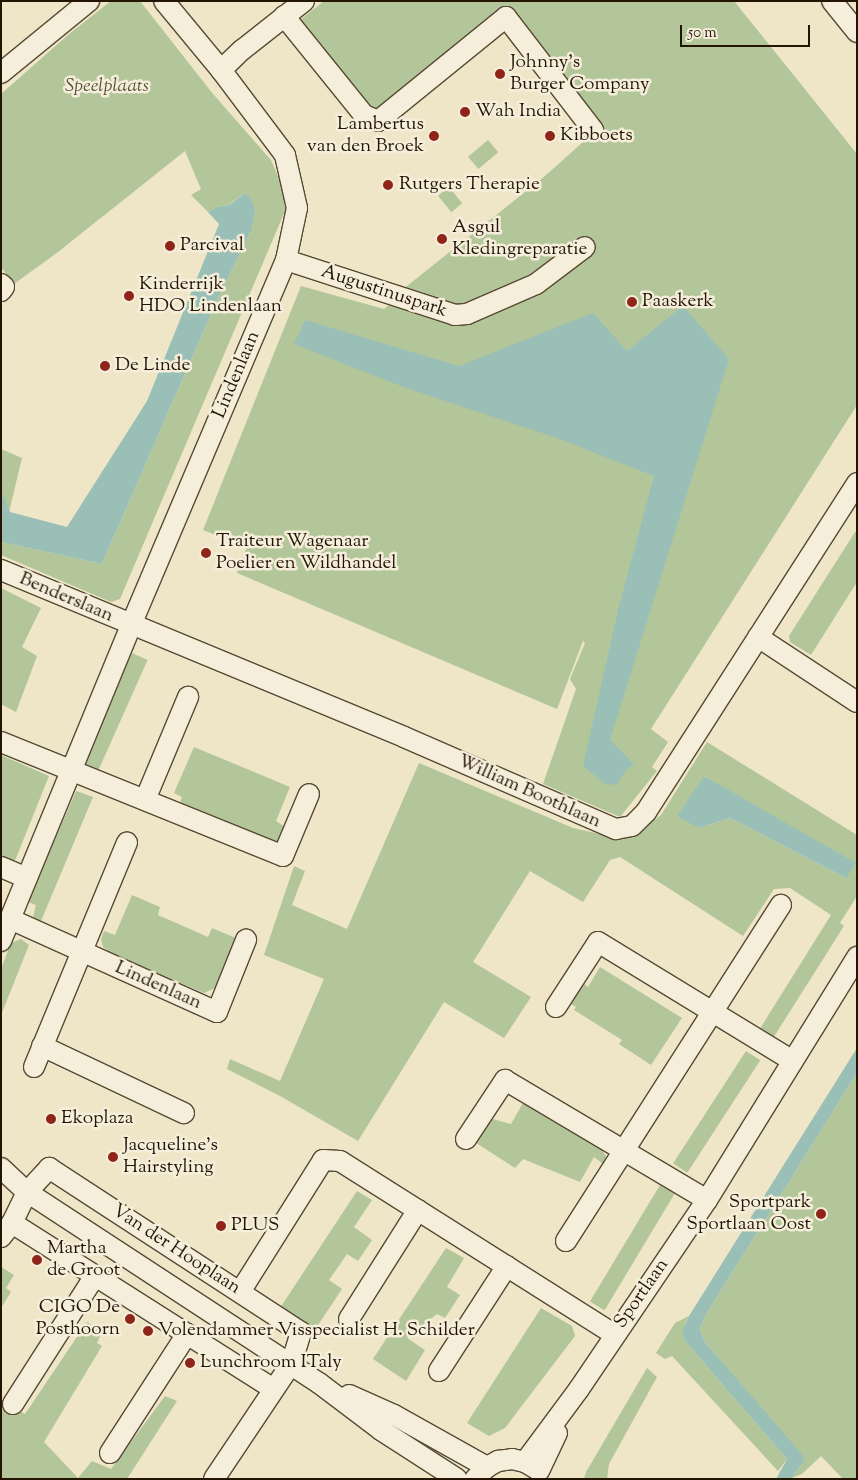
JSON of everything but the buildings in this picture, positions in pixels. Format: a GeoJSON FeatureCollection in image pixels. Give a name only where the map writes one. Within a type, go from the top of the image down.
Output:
{"type":"FeatureCollection","features":[{"type":"Feature","properties":{"kind":"street"},"geometry":{"type":"LineString","coordinates":[[1,73],[89,1]]}},
{"type":"Feature","properties":{"kind":"street","name":"Lindenlaan"},"geometry":{"type":"LineString","coordinates":[[1,940],[131,625],[286,260],[298,208],[284,156],[221,70],[164,1]]}},
{"type":"Feature","properties":{"kind":"street"},"geometry":{"type":"LineString","coordinates":[[221,70],[304,1]]}},
{"type":"Feature","properties":{"kind":"street"},"geometry":{"type":"LineString","coordinates":[[832,1],[857,32]]}},
{"type":"Feature","properties":{"kind":"street"},"geometry":{"type":"LineString","coordinates":[[284,16],[364,115],[378,121],[506,17],[593,130]]}},
{"type":"Feature","properties":{"kind":"street","name":"Augustinuspark"},"geometry":{"type":"LineString","coordinates":[[286,260],[446,312],[467,314],[536,284],[585,247]]}},
{"type":"Feature","properties":{"kind":"street"},"geometry":{"type":"LineString","coordinates":[[1,284],[4,287],[1,291]]}},
{"type":"Feature","properties":{"kind":"street","name":"William Boothlaan"},"geometry":{"type":"LineString","coordinates":[[131,625],[404,737],[616,829],[632,826],[646,812],[758,637],[850,509],[857,483]]}},
{"type":"Feature","properties":{"kind":"street","name":"Benderslaan"},"geometry":{"type":"LineString","coordinates":[[1,570],[131,625]]}},
{"type":"Feature","properties":{"kind":"street"},"geometry":{"type":"LineString","coordinates":[[758,637],[857,702]]}},
{"type":"Feature","properties":{"kind":"street"},"geometry":{"type":"LineString","coordinates":[[145,800],[188,698]]}},
{"type":"Feature","properties":{"kind":"street"},"geometry":{"type":"LineString","coordinates":[[1,742],[284,856],[309,794]]}},
{"type":"Feature","properties":{"kind":"street"},"geometry":{"type":"LineString","coordinates":[[34,1067],[128,842]]}},
{"type":"Feature","properties":{"kind":"street"},"geometry":{"type":"LineString","coordinates":[[1,868],[27,878]]}},
{"type":"Feature","properties":{"kind":"street"},"geometry":{"type":"LineString","coordinates":[[566,1241],[781,905]]}},
{"type":"Feature","properties":{"kind":"street","name":"Lindenlaan"},"geometry":{"type":"LineString","coordinates":[[10,918],[81,952],[217,1012],[246,940]]}},
{"type":"Feature","properties":{"kind":"street"},"geometry":{"type":"LineString","coordinates":[[556,1008],[598,942],[792,1060]]}},
{"type":"Feature","properties":{"kind":"street","name":"Sportlaan"},"geometry":{"type":"LineString","coordinates":[[536,1470],[579,1389],[614,1334],[707,1200],[857,957]]}},
{"type":"Feature","properties":{"kind":"street"},"geometry":{"type":"LineString","coordinates":[[42,1046],[184,1113]]}},
{"type":"Feature","properties":{"kind":"street"},"geometry":{"type":"LineString","coordinates":[[466,1140],[505,1080],[625,1149],[707,1200]]}},
{"type":"Feature","properties":{"kind":"street"},"geometry":{"type":"LineString","coordinates":[[240,1292],[323,1160],[340,1161],[614,1334]]}},
{"type":"Feature","properties":{"kind":"street","name":"Van der Hooplaan"},"geometry":{"type":"LineString","coordinates":[[1,1168],[27,1192],[320,1383],[382,1430],[456,1479]]}},
{"type":"Feature","properties":{"kind":"street","name":"Van der Hooplaan"},"geometry":{"type":"LineString","coordinates":[[274,1389],[96,1276],[6,1230],[27,1192],[50,1168],[301,1332],[291,1364]]}},
{"type":"Feature","properties":{"kind":"street","name":"Van der Hooplaan"},"geometry":{"type":"LineString","coordinates":[[1,1184],[27,1192]]}},
{"type":"Feature","properties":{"kind":"street"},"geometry":{"type":"LineString","coordinates":[[349,1319],[418,1210]]}},
{"type":"Feature","properties":{"kind":"street"},"geometry":{"type":"LineString","coordinates":[[439,1371],[507,1266]]}},
{"type":"Feature","properties":{"kind":"street"},"geometry":{"type":"LineString","coordinates":[[13,1404],[96,1276]]}},
{"type":"Feature","properties":{"kind":"street"},"geometry":{"type":"LineString","coordinates":[[110,1453],[187,1334]]}},
{"type":"Feature","properties":{"kind":"street"},"geometry":{"type":"LineString","coordinates":[[214,1479],[291,1364]]}},
{"type":"Feature","properties":{"kind":"street","name":"Van der Hooplaan"},"geometry":{"type":"LineString","coordinates":[[320,1383],[394,1415],[481,1473]]}},
{"type":"Feature","properties":{"kind":"street"},"geometry":{"type":"LineString","coordinates":[[481,1473],[505,1460],[536,1470]]}},
{"type":"Feature","properties":{"kind":"green space","name":"Speelplaats"},"geometry":{"type":"Polygon","coordinates":[[[111,1],[140,1],[213,94],[271,160],[284,190],[285,211],[120,599],[111,602],[1,555],[1,542],[102,564],[218,298],[252,229],[255,211],[245,193],[228,205],[217,207],[208,212],[191,195],[201,189],[185,151],[58,252],[14,284],[1,267],[1,94],[69,34],[111,1]]]}},
{"type":"Feature","properties":{"kind":"green space"},"geometry":{"type":"Polygon","coordinates":[[[324,1],[734,1],[857,154],[857,405],[651,729],[668,742],[652,767],[657,771],[620,817],[543,784],[576,689],[570,679],[585,643],[583,641],[557,709],[237,573],[247,547],[203,530],[301,286],[384,309],[398,297],[397,294],[545,176],[592,134],[507,7],[368,116],[295,24],[324,1]]]}},
{"type":"Feature","properties":{"kind":"green space"},"geometry":{"type":"Polygon","coordinates":[[[488,140],[498,152],[478,169],[468,157],[488,140]]]}},
{"type":"Feature","properties":{"kind":"green space"},"geometry":{"type":"Polygon","coordinates":[[[449,187],[462,203],[451,212],[438,196],[449,187]]]}},
{"type":"Feature","properties":{"kind":"green space"},"geometry":{"type":"Polygon","coordinates":[[[1,449],[22,458],[9,512],[1,490],[1,449]]]}},
{"type":"Feature","properties":{"kind":"green space"},"geometry":{"type":"Polygon","coordinates":[[[855,532],[857,532],[857,582],[811,655],[790,642],[789,636],[855,532]]]}},
{"type":"Feature","properties":{"kind":"green space"},"geometry":{"type":"Polygon","coordinates":[[[1,588],[41,608],[22,647],[37,656],[16,712],[1,704],[1,588]]]}},
{"type":"Feature","properties":{"kind":"green space"},"geometry":{"type":"Polygon","coordinates":[[[132,653],[148,660],[98,770],[83,764],[132,653]]]}},
{"type":"Feature","properties":{"kind":"green space"},"geometry":{"type":"Polygon","coordinates":[[[707,742],[857,835],[857,896],[840,923],[844,926],[770,1043],[756,1035],[831,915],[790,888],[774,889],[743,936],[620,857],[610,860],[583,902],[530,871],[473,962],[531,997],[504,1038],[444,1002],[358,1141],[280,1096],[227,1069],[230,1059],[280,1081],[324,979],[264,955],[294,866],[305,871],[292,905],[347,929],[419,763],[573,828],[613,837],[642,829],[661,815],[707,742]],[[705,776],[699,828],[730,818],[846,878],[705,776]]]}},
{"type":"Feature","properties":{"kind":"green space"},"geometry":{"type":"Polygon","coordinates":[[[194,747],[290,787],[276,821],[287,828],[279,841],[268,845],[179,806],[182,797],[174,793],[194,747]]]}},
{"type":"Feature","properties":{"kind":"green space"},"geometry":{"type":"Polygon","coordinates":[[[1,755],[49,776],[10,873],[1,870],[1,755]]]}},
{"type":"Feature","properties":{"kind":"green space"},"geometry":{"type":"Polygon","coordinates":[[[76,791],[93,797],[41,921],[33,917],[36,905],[28,902],[76,791]]]}},
{"type":"Feature","properties":{"kind":"green space"},"geometry":{"type":"Polygon","coordinates":[[[132,895],[160,907],[158,915],[208,937],[212,928],[236,938],[217,987],[204,993],[112,954],[103,947],[101,939],[104,931],[115,935],[132,895]]]}},
{"type":"Feature","properties":{"kind":"green space"},"geometry":{"type":"Polygon","coordinates":[[[21,939],[29,945],[1,1015],[1,969],[11,943],[21,939]]]}},
{"type":"Feature","properties":{"kind":"green space"},"geometry":{"type":"Polygon","coordinates":[[[600,967],[682,1018],[651,1065],[619,1044],[622,1040],[574,1010],[576,1007],[569,1003],[582,982],[588,987],[600,967]]]}},
{"type":"Feature","properties":{"kind":"green space"},"geometry":{"type":"Polygon","coordinates":[[[746,1051],[760,1060],[687,1173],[673,1163],[746,1051]]]}},
{"type":"Feature","properties":{"kind":"green space","name":"Sportpark Sportlaan Oost"},"geometry":{"type":"Polygon","coordinates":[[[857,1073],[857,1479],[843,1479],[821,1456],[802,1474],[792,1478],[805,1460],[705,1342],[700,1329],[705,1316],[857,1073]]]}},
{"type":"Feature","properties":{"kind":"green space"},"geometry":{"type":"Polygon","coordinates":[[[523,1103],[601,1149],[606,1156],[603,1164],[594,1157],[580,1182],[523,1159],[515,1168],[473,1141],[489,1118],[511,1124],[523,1103]]]}},
{"type":"Feature","properties":{"kind":"green space"},"geometry":{"type":"Polygon","coordinates":[[[660,1185],[675,1194],[605,1310],[590,1302],[660,1185]]]}},
{"type":"Feature","properties":{"kind":"green space"},"geometry":{"type":"Polygon","coordinates":[[[357,1191],[372,1200],[354,1227],[372,1240],[358,1261],[347,1254],[329,1280],[342,1289],[314,1331],[280,1308],[357,1191]]]}},
{"type":"Feature","properties":{"kind":"green space"},"geometry":{"type":"Polygon","coordinates":[[[446,1248],[464,1258],[447,1287],[460,1295],[445,1318],[437,1314],[407,1338],[425,1350],[406,1381],[373,1359],[446,1248]]]}},
{"type":"Feature","properties":{"kind":"green space"},"geometry":{"type":"Polygon","coordinates":[[[1,1267],[14,1275],[6,1288],[11,1292],[1,1308],[1,1267]]]}},
{"type":"Feature","properties":{"kind":"green space"},"geometry":{"type":"Polygon","coordinates":[[[541,1308],[572,1326],[575,1336],[505,1428],[489,1436],[467,1423],[541,1308]]]}},
{"type":"Feature","properties":{"kind":"green space"},"geometry":{"type":"Polygon","coordinates":[[[689,1316],[685,1324],[685,1341],[787,1459],[778,1471],[672,1356],[665,1359],[656,1353],[675,1323],[689,1316]]]}},
{"type":"Feature","properties":{"kind":"green space"},"geometry":{"type":"Polygon","coordinates":[[[87,1322],[102,1332],[97,1343],[102,1346],[44,1442],[78,1478],[92,1461],[111,1469],[165,1396],[177,1401],[127,1479],[1,1479],[1,1400],[25,1414],[87,1322]]]}},
{"type":"Feature","properties":{"kind":"green space"},"geometry":{"type":"Polygon","coordinates":[[[647,1368],[657,1377],[609,1464],[607,1479],[584,1479],[586,1472],[647,1368]]]}},
{"type":"Feature","properties":{"kind":"water"},"geometry":{"type":"Polygon","coordinates":[[[245,193],[252,201],[255,211],[252,229],[218,298],[102,564],[1,542],[1,490],[10,512],[67,527],[147,401],[219,224],[208,212],[217,207],[229,205],[245,193]]]}},
{"type":"Feature","properties":{"kind":"water"},"geometry":{"type":"Polygon","coordinates":[[[683,306],[729,359],[610,740],[634,764],[627,769],[617,784],[607,785],[583,766],[619,606],[654,476],[557,438],[406,388],[294,344],[305,320],[459,366],[593,313],[627,351],[683,306]]]}},
{"type":"Feature","properties":{"kind":"water"},"geometry":{"type":"Polygon","coordinates":[[[704,776],[856,863],[846,878],[730,818],[699,828],[677,816],[704,776]]]}},
{"type":"Feature","properties":{"kind":"water"},"geometry":{"type":"Polygon","coordinates":[[[857,1048],[857,1073],[705,1316],[700,1329],[705,1342],[805,1460],[792,1478],[776,1479],[787,1459],[685,1341],[682,1332],[689,1316],[857,1048]]]}},
{"type":"Feature","properties":{"kind":"place","name":"Johnny's Burger Company"},"geometry":{"type":"Point","coordinates":[500,74]}},
{"type":"Feature","properties":{"kind":"place","name":"Wah India"},"geometry":{"type":"Point","coordinates":[465,112]}},
{"type":"Feature","properties":{"kind":"place","name":"Lambertus van den Broek"},"geometry":{"type":"Point","coordinates":[434,136]}},
{"type":"Feature","properties":{"kind":"place","name":"Kibboets"},"geometry":{"type":"Point","coordinates":[550,136]}},
{"type":"Feature","properties":{"kind":"place","name":"Rutgers Therapie"},"geometry":{"type":"Point","coordinates":[388,185]}},
{"type":"Feature","properties":{"kind":"place","name":"Asgul Kledingreparatie"},"geometry":{"type":"Point","coordinates":[442,239]}},
{"type":"Feature","properties":{"kind":"place","name":"Parcival"},"geometry":{"type":"Point","coordinates":[170,246]}},
{"type":"Feature","properties":{"kind":"place","name":"Kinderrijk HDO Lindenlaan"},"geometry":{"type":"Point","coordinates":[129,296]}},
{"type":"Feature","properties":{"kind":"place","name":"Paaskerk"},"geometry":{"type":"Point","coordinates":[632,302]}},
{"type":"Feature","properties":{"kind":"place","name":"De Linde"},"geometry":{"type":"Point","coordinates":[105,366]}},
{"type":"Feature","properties":{"kind":"place","name":"Traiteur Wagenaar Poelier en Wildhandel"},"geometry":{"type":"Point","coordinates":[206,553]}},
{"type":"Feature","properties":{"kind":"place","name":"Ekoplaza"},"geometry":{"type":"Point","coordinates":[51,1119]}},
{"type":"Feature","properties":{"kind":"place","name":"Jacqueline's Hairstyling"},"geometry":{"type":"Point","coordinates":[113,1157]}},
{"type":"Feature","properties":{"kind":"place","name":"Sportpark Sportlaan Oost"},"geometry":{"type":"Point","coordinates":[821,1214]}},
{"type":"Feature","properties":{"kind":"place","name":"PLUS"},"geometry":{"type":"Point","coordinates":[221,1226]}},
{"type":"Feature","properties":{"kind":"place","name":"Martha de Groot"},"geometry":{"type":"Point","coordinates":[37,1260]}},
{"type":"Feature","properties":{"kind":"place","name":"CIGO De Posthoorn"},"geometry":{"type":"Point","coordinates":[130,1319]}},
{"type":"Feature","properties":{"kind":"place","name":"Volendammer Visspecialist H. Schilder"},"geometry":{"type":"Point","coordinates":[148,1331]}},
{"type":"Feature","properties":{"kind":"place","name":"Lunchroom ITaly"},"geometry":{"type":"Point","coordinates":[190,1363]}}]}
